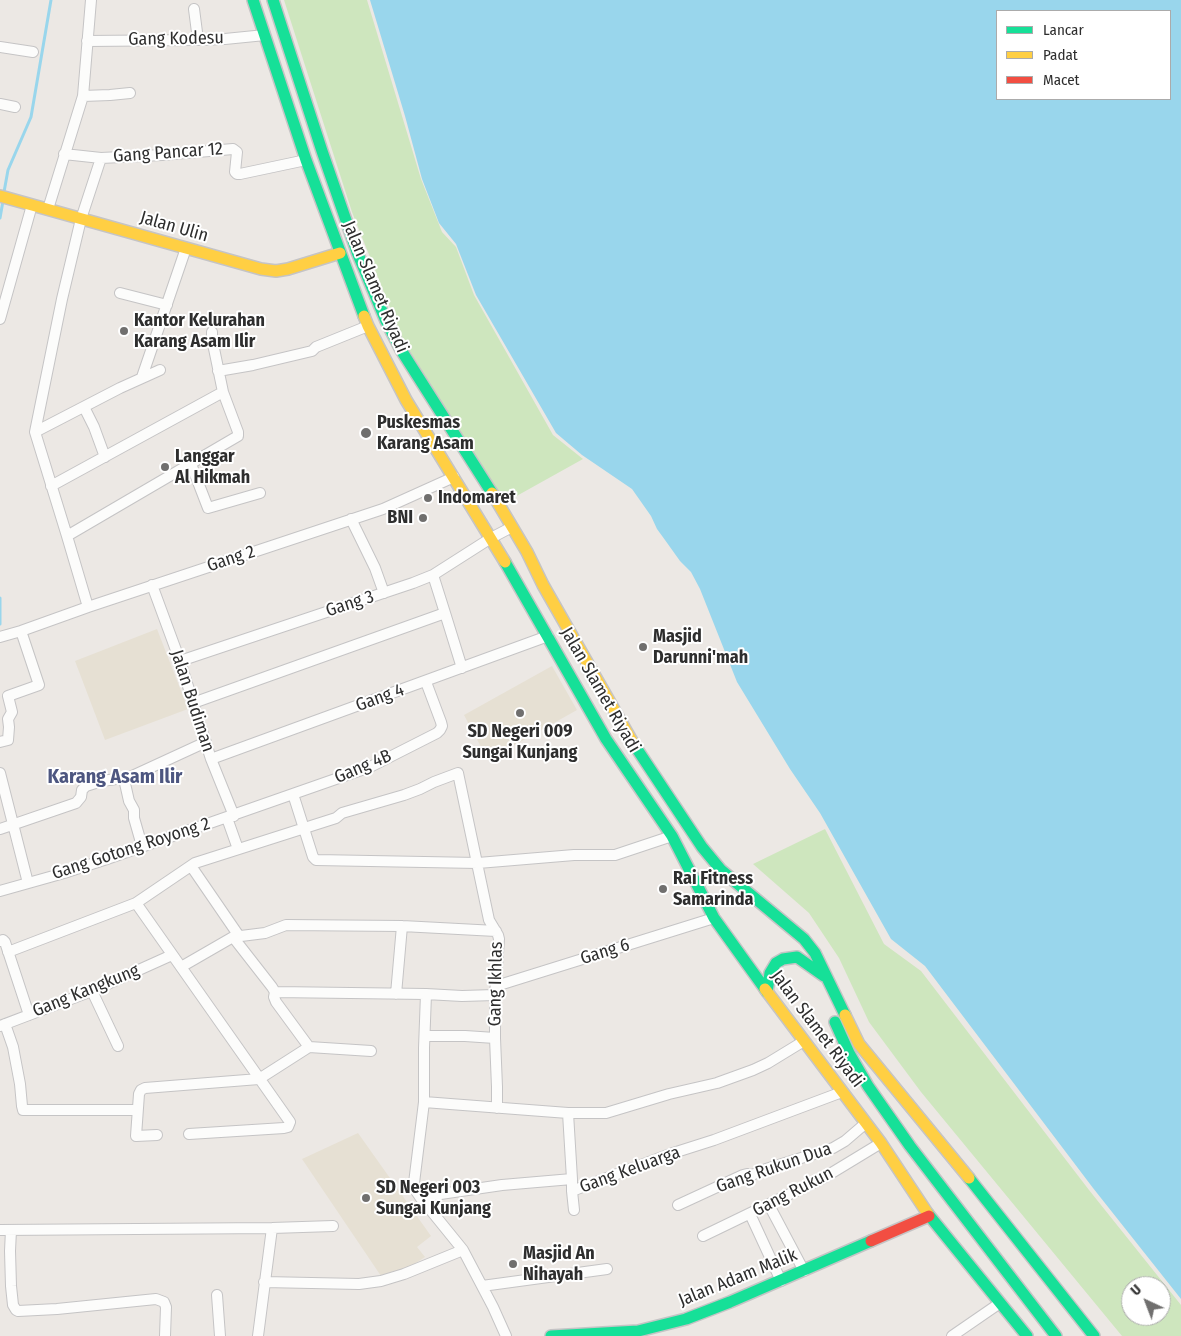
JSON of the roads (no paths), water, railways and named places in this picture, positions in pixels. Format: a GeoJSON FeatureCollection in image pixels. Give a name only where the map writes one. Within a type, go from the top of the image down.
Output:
{"type":"FeatureCollection","features":[{"type":"Feature","properties":{"kind":"main road","name":"Jalan Slamet Riyadi"},"geometry":{"type":"LineString","coordinates":[[253,0],[306,160],[368,326],[406,400],[491,538],[516,557],[543,585],[625,730],[702,847],[721,870],[804,939],[815,952],[859,1044],[958,1164],[1094,1336]]}},
{"type":"Feature","properties":{"kind":"main road","name":"Jalan Slamet Riyadi"},"geometry":{"type":"LineString","coordinates":[[273,0],[357,252],[386,321],[401,350],[512,527],[516,557],[548,636],[606,739],[672,836],[714,918],[767,992],[866,1123],[930,1216],[1027,1336]]}},
{"type":"Feature","properties":{"kind":"main road"},"geometry":{"type":"LineString","coordinates":[[293,122],[311,115]]}},
{"type":"Feature","properties":{"kind":"main road","name":"Jalan Ulin"},"geometry":{"type":"LineString","coordinates":[[3,197],[261,269],[276,271],[288,269],[340,253]]}},
{"type":"Feature","properties":{"kind":"main road"},"geometry":{"type":"LineString","coordinates":[[767,992],[770,974],[776,963],[791,957],[797,958],[811,966],[828,980]]}},
{"type":"Feature","properties":{"kind":"main road","name":"Jalan Slamet Riyadi"},"geometry":{"type":"LineString","coordinates":[[828,980],[829,997],[834,1018],[849,1053],[868,1086],[910,1146],[1056,1336]]}},
{"type":"Feature","properties":{"kind":"main road","name":"Jalan Adam Malik"},"geometry":{"type":"LineString","coordinates":[[551,1336],[638,1333],[686,1319],[781,1281],[930,1216]]}},
{"type":"Feature","properties":{"kind":"main road"},"geometry":{"type":"LineString","coordinates":[[1026,1250],[1028,1264],[1036,1277],[1081,1336]]}},
{"type":"Feature","properties":{"kind":"street"},"geometry":{"type":"LineString","coordinates":[[48,209],[82,96],[91,0]]}},
{"type":"Feature","properties":{"kind":"street"},"geometry":{"type":"LineString","coordinates":[[194,9],[198,40]]}},
{"type":"Feature","properties":{"kind":"street","name":"Gang Kodesu"},"geometry":{"type":"LineString","coordinates":[[87,41],[225,39],[265,34]]}},
{"type":"Feature","properties":{"kind":"street"},"geometry":{"type":"LineString","coordinates":[[0,47],[33,52]]}},
{"type":"Feature","properties":{"kind":"street"},"geometry":{"type":"LineString","coordinates":[[82,96],[130,92]]}},
{"type":"Feature","properties":{"kind":"street"},"geometry":{"type":"LineString","coordinates":[[0,104],[15,106]]}},
{"type":"Feature","properties":{"kind":"street","name":"Gang Pancar 12"},"geometry":{"type":"LineString","coordinates":[[64,154],[101,158],[233,149],[237,152],[235,172],[237,174],[306,160]]}},
{"type":"Feature","properties":{"kind":"street"},"geometry":{"type":"LineString","coordinates":[[88,607],[35,432],[62,299],[81,218],[101,158]]}},
{"type":"Feature","properties":{"kind":"street"},"geometry":{"type":"LineString","coordinates":[[0,319],[32,205]]}},
{"type":"Feature","properties":{"kind":"street"},"geometry":{"type":"LineString","coordinates":[[142,377],[186,248]]}},
{"type":"Feature","properties":{"kind":"street"},"geometry":{"type":"LineString","coordinates":[[120,294],[167,305]]}},
{"type":"Feature","properties":{"kind":"street"},"geometry":{"type":"LineString","coordinates":[[218,371],[307,353],[316,347],[368,326]]}},
{"type":"Feature","properties":{"kind":"street"},"geometry":{"type":"LineString","coordinates":[[68,536],[238,436],[223,392],[212,332]]}},
{"type":"Feature","properties":{"kind":"street"},"geometry":{"type":"LineString","coordinates":[[35,432],[142,377],[160,370]]}},
{"type":"Feature","properties":{"kind":"street"},"geometry":{"type":"LineString","coordinates":[[51,486],[223,392]]}},
{"type":"Feature","properties":{"kind":"street"},"geometry":{"type":"LineString","coordinates":[[84,407],[94,426],[104,457]]}},
{"type":"Feature","properties":{"kind":"street"},"geometry":{"type":"LineString","coordinates":[[190,464],[208,508],[260,492]]}},
{"type":"Feature","properties":{"kind":"street","name":"Gang 2"},"geometry":{"type":"LineString","coordinates":[[3,636],[383,509],[454,477]]}},
{"type":"Feature","properties":{"kind":"street"},"geometry":{"type":"LineString","coordinates":[[351,519],[376,568],[384,593]]}},
{"type":"Feature","properties":{"kind":"street","name":"Gang 3"},"geometry":{"type":"LineString","coordinates":[[180,661],[434,575],[491,538],[512,527]]}},
{"type":"Feature","properties":{"kind":"street"},"geometry":{"type":"LineString","coordinates":[[434,575],[462,668]]}},
{"type":"Feature","properties":{"kind":"street","name":"Jalan Budiman"},"geometry":{"type":"LineString","coordinates":[[152,585],[180,661],[212,759],[238,849]]}},
{"type":"Feature","properties":{"kind":"street"},"geometry":{"type":"LineString","coordinates":[[193,703],[445,613]]}},
{"type":"Feature","properties":{"kind":"street"},"geometry":{"type":"LineString","coordinates":[[0,742],[8,740],[8,720],[12,712],[8,696],[39,684],[21,631]]}},
{"type":"Feature","properties":{"kind":"street","name":"Gang 4"},"geometry":{"type":"LineString","coordinates":[[212,759],[548,636]]}},
{"type":"Feature","properties":{"kind":"street","name":"Gang 4B"},"geometry":{"type":"LineString","coordinates":[[230,817],[370,767],[437,733],[442,726],[426,682]]}},
{"type":"Feature","properties":{"kind":"street"},"geometry":{"type":"LineString","coordinates":[[0,829],[76,803],[82,797],[82,790],[86,786],[124,779],[206,742]]}},
{"type":"Feature","properties":{"kind":"street"},"geometry":{"type":"LineString","coordinates":[[0,773],[28,883]]}},
{"type":"Feature","properties":{"kind":"street","name":"Gang Ikhlas"},"geometry":{"type":"LineString","coordinates":[[304,828],[336,818],[342,813],[412,792],[458,773],[489,920],[496,931],[498,939],[495,991],[496,1108]]}},
{"type":"Feature","properties":{"kind":"street"},"geometry":{"type":"LineString","coordinates":[[124,779],[129,801],[134,810],[134,818],[142,846]]}},
{"type":"Feature","properties":{"kind":"street"},"geometry":{"type":"LineString","coordinates":[[293,794],[313,857],[316,860],[478,863],[574,855],[615,855],[672,836]]}},
{"type":"Feature","properties":{"kind":"street","name":"Gang Gotong Royong 2"},"geometry":{"type":"LineString","coordinates":[[0,890],[81,868],[230,817]]}},
{"type":"Feature","properties":{"kind":"street"},"geometry":{"type":"LineString","coordinates":[[8,952],[136,903],[167,884],[191,866],[205,859],[304,828]]}},
{"type":"Feature","properties":{"kind":"street"},"geometry":{"type":"LineString","coordinates":[[191,866],[275,992],[276,1002],[309,1047]]}},
{"type":"Feature","properties":{"kind":"street"},"geometry":{"type":"LineString","coordinates":[[136,903],[290,1122],[288,1127],[284,1128],[189,1134]]}},
{"type":"Feature","properties":{"kind":"street","name":"Gang 6"},"geometry":{"type":"LineString","coordinates":[[275,992],[462,996],[495,991],[714,918]]}},
{"type":"Feature","properties":{"kind":"street"},"geometry":{"type":"LineString","coordinates":[[181,966],[236,936],[265,933],[286,925],[402,926],[496,931]]}},
{"type":"Feature","properties":{"kind":"street"},"geometry":{"type":"LineString","coordinates":[[396,994],[402,926]]}},
{"type":"Feature","properties":{"kind":"street"},"geometry":{"type":"LineString","coordinates":[[0,941],[3,940],[5,942],[28,1015]]}},
{"type":"Feature","properties":{"kind":"street","name":"Gang Kangkung"},"geometry":{"type":"LineString","coordinates":[[2,1025],[92,991],[172,955]]}},
{"type":"Feature","properties":{"kind":"street"},"geometry":{"type":"LineString","coordinates":[[92,991],[118,1046]]}},
{"type":"Feature","properties":{"kind":"street"},"geometry":{"type":"LineString","coordinates":[[426,994],[424,1102],[414,1183],[420,1197],[463,1250],[506,1336]]}},
{"type":"Feature","properties":{"kind":"street"},"geometry":{"type":"LineString","coordinates":[[2,1025],[13,1047],[23,1110],[137,1110]]}},
{"type":"Feature","properties":{"kind":"street"},"geometry":{"type":"LineString","coordinates":[[425,1036],[495,1038]]}},
{"type":"Feature","properties":{"kind":"street"},"geometry":{"type":"LineString","coordinates":[[424,1102],[568,1113],[606,1113],[669,1094],[717,1083],[753,1070],[804,1041]]}},
{"type":"Feature","properties":{"kind":"street"},"geometry":{"type":"LineString","coordinates":[[157,1135],[136,1136],[139,1094],[145,1088],[259,1079],[309,1047],[371,1052]]}},
{"type":"Feature","properties":{"kind":"street","name":"Gang Keluarga"},"geometry":{"type":"LineString","coordinates":[[420,1197],[502,1185],[572,1178],[572,1191],[842,1092]]}},
{"type":"Feature","properties":{"kind":"street"},"geometry":{"type":"LineString","coordinates":[[568,1113],[572,1178]]}},
{"type":"Feature","properties":{"kind":"street","name":"Gang Rukun Dua"},"geometry":{"type":"LineString","coordinates":[[678,1205],[743,1175],[752,1175],[833,1148],[845,1141],[866,1123]]}},
{"type":"Feature","properties":{"kind":"street","name":"Gang Rukun"},"geometry":{"type":"LineString","coordinates":[[704,1236],[829,1175],[881,1144]]}},
{"type":"Feature","properties":{"kind":"street"},"geometry":{"type":"LineString","coordinates":[[572,1191],[574,1210]]}},
{"type":"Feature","properties":{"kind":"street"},"geometry":{"type":"LineString","coordinates":[[769,1205],[804,1271]]}},
{"type":"Feature","properties":{"kind":"street"},"geometry":{"type":"LineString","coordinates":[[750,1214],[781,1281]]}},
{"type":"Feature","properties":{"kind":"street"},"geometry":{"type":"LineString","coordinates":[[165,1336],[166,1307],[164,1302],[156,1299],[18,1312],[13,1305],[5,1230],[333,1226]]}},
{"type":"Feature","properties":{"kind":"street"},"geometry":{"type":"LineString","coordinates":[[258,1336],[272,1228]]}},
{"type":"Feature","properties":{"kind":"street"},"geometry":{"type":"LineString","coordinates":[[264,1282],[359,1284],[404,1274],[463,1250]]}},
{"type":"Feature","properties":{"kind":"street"},"geometry":{"type":"LineString","coordinates":[[482,1286],[607,1269]]}},
{"type":"Feature","properties":{"kind":"street"},"geometry":{"type":"LineString","coordinates":[[217,1295],[220,1336]]}},
{"type":"Feature","properties":{"kind":"street"},"geometry":{"type":"LineString","coordinates":[[952,1336],[1000,1303]]}},
{"type":"Feature","properties":{"kind":"water"},"geometry":{"type":"Polygon","coordinates":[[[370,0],[1181,0],[1181,1299],[1171,1286],[1171,1276],[1163,1276],[1093,1188],[925,966],[891,939],[820,813],[790,769],[737,682],[700,589],[691,572],[680,561],[657,529],[651,516],[632,489],[582,455],[556,433],[476,295],[456,244],[439,223],[422,179],[370,0]]]}},
{"type":"Feature","properties":{"kind":"waterway"},"geometry":{"type":"LineString","coordinates":[[4,192],[8,170],[31,117],[51,0]]}},
{"type":"Feature","properties":{"kind":"waterway"},"geometry":{"type":"LineString","coordinates":[[0,218],[3,201]]}},
{"type":"Feature","properties":{"kind":"waterway"},"geometry":{"type":"LineString","coordinates":[[0,598],[0,624]]}},
{"type":"Feature","properties":{"kind":"place","name":"Kantor Kelurahan Karang Asam Ilir"},"geometry":{"type":"Point","coordinates":[124,331]}},
{"type":"Feature","properties":{"kind":"place","name":"Puskesmas Karang Asam"},"geometry":{"type":"Point","coordinates":[366,433]}},
{"type":"Feature","properties":{"kind":"place","name":"Langgar Al Hikmah"},"geometry":{"type":"Point","coordinates":[165,467]}},
{"type":"Feature","properties":{"kind":"place","name":"Indomaret"},"geometry":{"type":"Point","coordinates":[428,498]}},
{"type":"Feature","properties":{"kind":"place","name":"BNI"},"geometry":{"type":"Point","coordinates":[423,518]}},
{"type":"Feature","properties":{"kind":"place","name":"Masjid Darunni'mah"},"geometry":{"type":"Point","coordinates":[643,647]}},
{"type":"Feature","properties":{"kind":"place","name":"SD Negeri 009 Sungai Kunjang"},"geometry":{"type":"Point","coordinates":[520,713]}},
{"type":"Feature","properties":{"kind":"place","name":"Rai Fitness Samarinda"},"geometry":{"type":"Point","coordinates":[663,889]}},
{"type":"Feature","properties":{"kind":"place","name":"SD Negeri 003 Sungai Kunjang"},"geometry":{"type":"Point","coordinates":[366,1198]}},
{"type":"Feature","properties":{"kind":"place","name":"Masjid An Nihayah"},"geometry":{"type":"Point","coordinates":[513,1264]}},
{"type":"Feature","properties":{"kind":"district","name":"Karang Asam Ilir"},"geometry":{"type":"Point","coordinates":[115,777]}}]}
